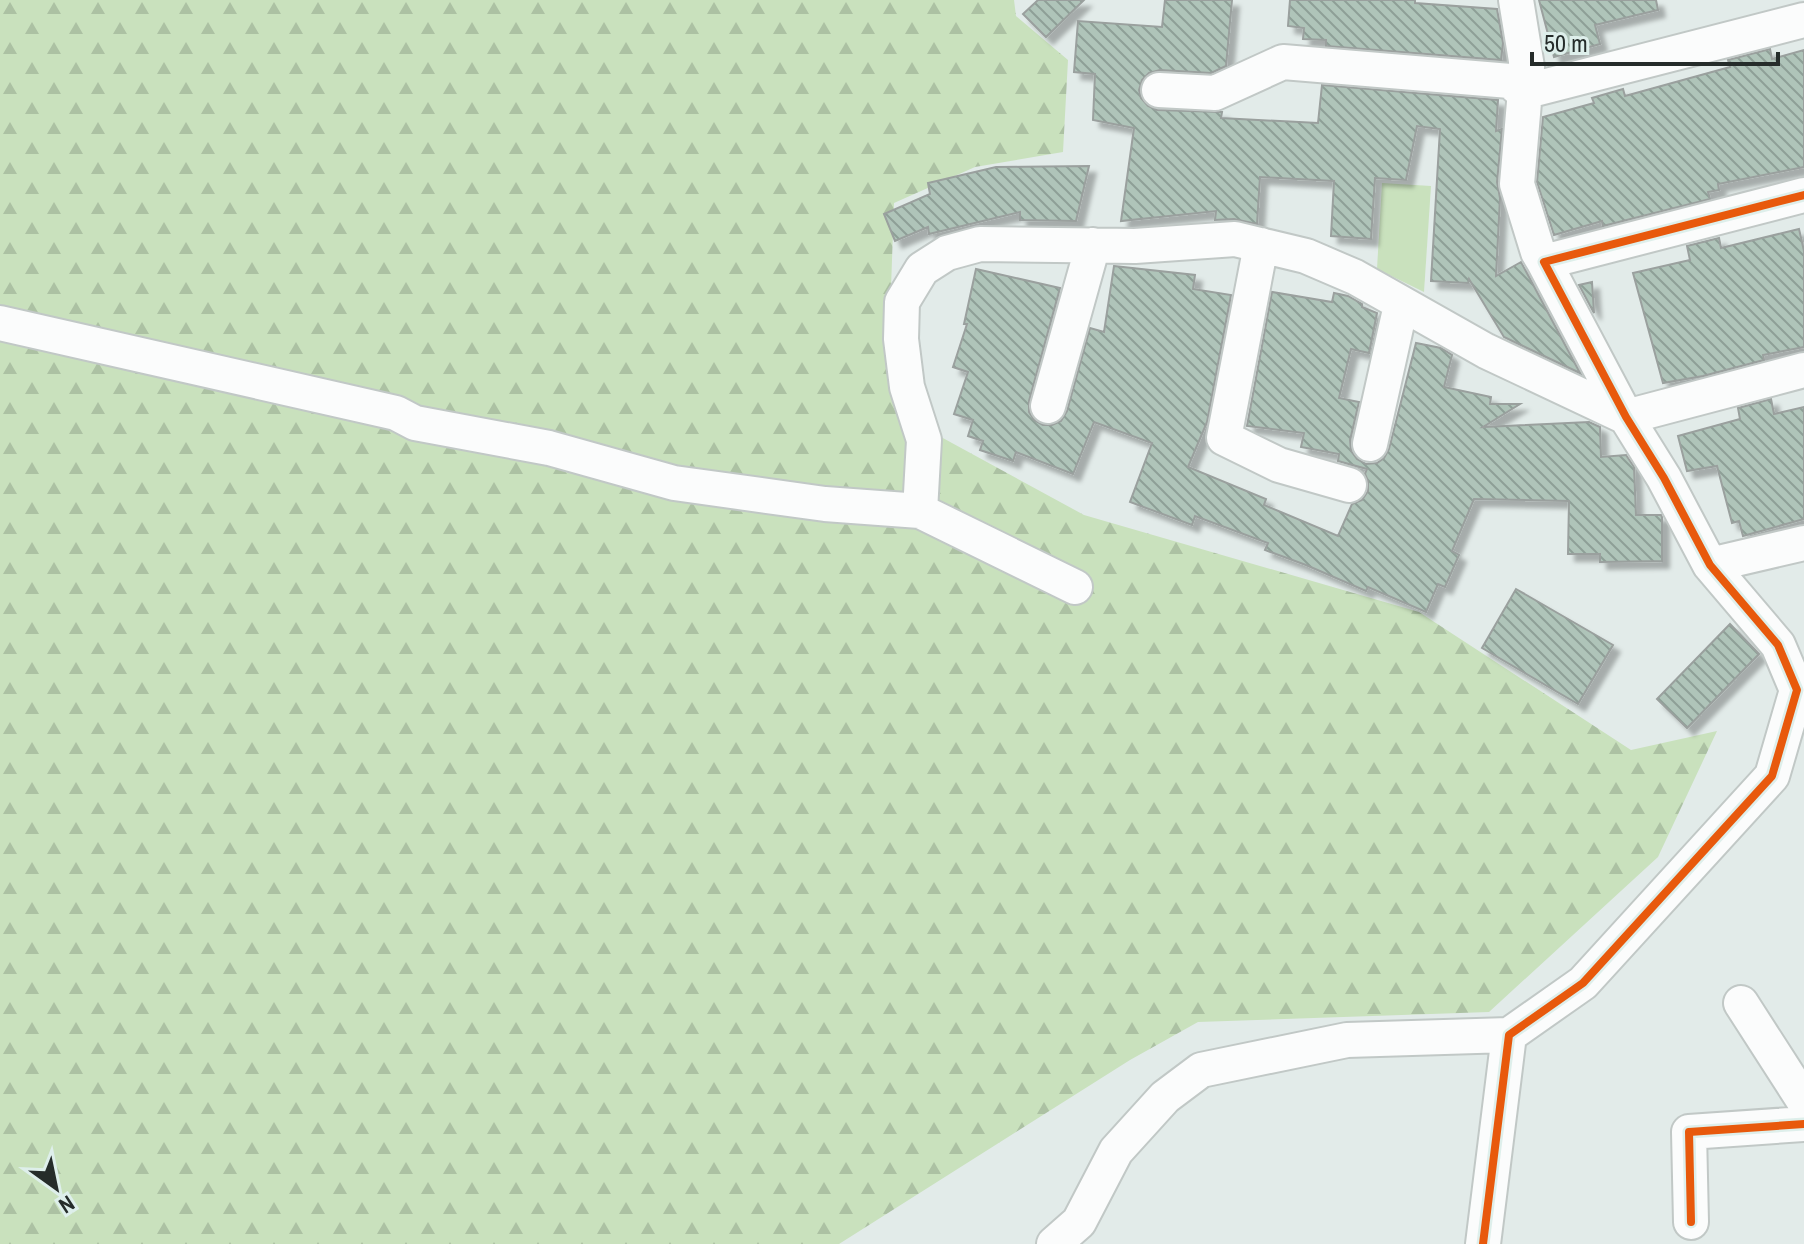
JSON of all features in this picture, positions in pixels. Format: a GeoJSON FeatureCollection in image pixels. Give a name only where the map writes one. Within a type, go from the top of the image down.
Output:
{"type":"FeatureCollection","features":[{"type":"Feature","properties":{"kind":"street"},"geometry":{"type":"LineString","coordinates":[[1054,1244],[1079,1222],[1116,1151],[1165,1097],[1201,1070],[1347,1040],[1509,1035],[1583,983],[1772,776],[1797,690],[1778,645],[1710,565],[1538,252],[1517,184],[1527,67],[1516,0]]}},
{"type":"Feature","properties":{"kind":"street"},"geometry":{"type":"LineString","coordinates":[[1523,92],[1804,20]]}},
{"type":"Feature","properties":{"kind":"street"},"geometry":{"type":"LineString","coordinates":[[1159,90],[1215,93],[1283,62],[1510,81],[1523,92]]}},
{"type":"Feature","properties":{"kind":"street"},"geometry":{"type":"LineString","coordinates":[[1544,262],[1804,195]]}},
{"type":"Feature","properties":{"kind":"street"},"geometry":{"type":"LineString","coordinates":[[920,511],[924,440],[907,387],[901,339],[902,302],[922,269],[947,253],[980,244],[1093,245],[1235,239],[1306,256],[1355,277],[1486,351],[1626,417],[1804,370]]}},
{"type":"Feature","properties":{"kind":"street"},"geometry":{"type":"LineString","coordinates":[[1048,406],[1093,245]]}},
{"type":"Feature","properties":{"kind":"street"},"geometry":{"type":"LineString","coordinates":[[1261,245],[1224,438],[1279,465],[1349,485]]}},
{"type":"Feature","properties":{"kind":"street"},"geometry":{"type":"LineString","coordinates":[[1370,444],[1401,305]]}},
{"type":"Feature","properties":{"kind":"street"},"geometry":{"type":"LineString","coordinates":[[0,323],[396,413],[415,423],[549,448],[674,483],[825,504],[920,511],[1075,587]]}},
{"type":"Feature","properties":{"kind":"street"},"geometry":{"type":"LineString","coordinates":[[1710,565],[1804,543]]}},
{"type":"Feature","properties":{"kind":"street"},"geometry":{"type":"LineString","coordinates":[[1741,1003],[1804,1101]]}},
{"type":"Feature","properties":{"kind":"street"},"geometry":{"type":"LineString","coordinates":[[1487,1241],[1509,1035]]}},
{"type":"Feature","properties":{"kind":"street"},"geometry":{"type":"LineString","coordinates":[[1691,1222],[1689,1132],[1804,1124]]}},
{"type":"Feature","properties":{"kind":"green space"},"geometry":{"type":"Polygon","coordinates":[[[0,0],[1014,0],[1016,16],[1068,60],[1063,152],[975,167],[894,203],[889,345],[897,413],[1084,515],[1419,612],[1631,750],[1717,731],[1658,857],[1489,1012],[1198,1022],[1130,1060],[839,1244],[0,1244],[0,0]]]}},
{"type":"Feature","properties":{"kind":"green space"},"geometry":{"type":"Polygon","coordinates":[[[1382,183],[1431,186],[1424,292],[1377,269],[1382,183]]]}},
{"type":"Feature","properties":{"kind":"building"},"geometry":{"type":"Polygon","coordinates":[[[1038,0],[1084,0],[1046,37],[1023,14],[1038,0]]]}},
{"type":"Feature","properties":{"kind":"building"},"geometry":{"type":"Polygon","coordinates":[[[1165,0],[1232,0],[1226,66],[1211,73],[1160,70],[1149,73],[1142,80],[1139,90],[1148,106],[1157,110],[1222,112],[1221,118],[1318,123],[1322,85],[1498,100],[1496,131],[1502,129],[1497,182],[1500,198],[1496,276],[1521,262],[1580,373],[1504,337],[1469,279],[1468,283],[1431,281],[1440,129],[1417,126],[1406,180],[1375,178],[1371,239],[1331,236],[1334,181],[1260,177],[1257,224],[1234,219],[1215,220],[1216,211],[1121,221],[1134,128],[1093,120],[1095,74],[1074,72],[1078,21],[1162,27],[1165,0]]]}},
{"type":"Feature","properties":{"kind":"building"},"geometry":{"type":"Polygon","coordinates":[[[1290,0],[1415,0],[1415,3],[1497,9],[1503,43],[1501,60],[1326,46],[1326,40],[1303,39],[1304,28],[1288,26],[1290,0]]]}},
{"type":"Feature","properties":{"kind":"building"},"geometry":{"type":"Polygon","coordinates":[[[1539,0],[1656,0],[1658,10],[1595,25],[1600,44],[1554,57],[1539,0]]]}},
{"type":"Feature","properties":{"kind":"building"},"geometry":{"type":"Polygon","coordinates":[[[1770,49],[1772,59],[1804,50],[1804,167],[1718,184],[1719,190],[1708,192],[1710,199],[1603,226],[1602,221],[1554,235],[1537,182],[1543,117],[1594,103],[1592,98],[1623,89],[1625,96],[1730,67],[1728,60],[1770,49]]]}},
{"type":"Feature","properties":{"kind":"building"},"geometry":{"type":"Polygon","coordinates":[[[1089,166],[1076,221],[1020,220],[1020,212],[929,234],[928,227],[895,241],[884,214],[930,194],[928,183],[996,167],[1089,166]]]}},
{"type":"Feature","properties":{"kind":"building"},"geometry":{"type":"Polygon","coordinates":[[[1799,229],[1804,251],[1804,347],[1763,355],[1764,360],[1703,376],[1663,383],[1633,273],[1690,260],[1687,246],[1719,238],[1721,248],[1799,229]]]}},
{"type":"Feature","properties":{"kind":"building"},"geometry":{"type":"Polygon","coordinates":[[[1114,266],[1195,275],[1193,289],[1231,295],[1207,422],[1188,467],[1266,499],[1264,505],[1338,536],[1352,504],[1362,500],[1368,491],[1367,469],[1338,461],[1339,454],[1301,447],[1304,433],[1247,426],[1272,292],[1332,302],[1334,293],[1348,296],[1362,307],[1377,313],[1369,353],[1351,349],[1339,398],[1359,402],[1350,440],[1351,451],[1357,459],[1366,464],[1377,463],[1389,449],[1416,343],[1441,348],[1452,355],[1444,387],[1491,397],[1490,404],[1520,404],[1483,427],[1589,422],[1600,427],[1601,457],[1626,455],[1634,467],[1636,515],[1662,517],[1662,561],[1600,562],[1600,554],[1568,554],[1569,501],[1474,499],[1452,551],[1459,555],[1445,587],[1438,584],[1426,612],[1368,587],[1366,591],[1265,550],[1268,543],[1195,516],[1192,525],[1130,502],[1152,443],[1094,422],[1073,474],[1016,452],[1013,461],[980,450],[983,441],[968,436],[973,420],[954,414],[968,372],[953,367],[967,324],[964,324],[976,269],[1060,288],[1029,401],[1029,412],[1034,420],[1043,425],[1052,425],[1061,421],[1067,411],[1090,328],[1104,332],[1114,266]]]}},
{"type":"Feature","properties":{"kind":"building"},"geometry":{"type":"Polygon","coordinates":[[[1592,282],[1594,313],[1579,285],[1592,282]]]}},
{"type":"Feature","properties":{"kind":"building"},"geometry":{"type":"Polygon","coordinates":[[[1771,399],[1774,414],[1804,407],[1804,519],[1743,536],[1739,521],[1732,523],[1717,466],[1687,471],[1678,436],[1740,419],[1738,408],[1771,399]]]}},
{"type":"Feature","properties":{"kind":"building"},"geometry":{"type":"Polygon","coordinates":[[[1516,589],[1613,645],[1578,704],[1482,648],[1516,589]]]}},
{"type":"Feature","properties":{"kind":"building"},"geometry":{"type":"Polygon","coordinates":[[[1730,624],[1759,654],[1687,728],[1657,699],[1730,624]]]}},
{"type":"Feature","properties":{"kind":"cycle path"},"geometry":{"type":"LineString","coordinates":[[1483,1244],[1509,1035],[1583,983],[1772,776],[1797,690],[1778,645],[1710,565],[1664,478],[1626,417],[1544,262],[1804,195]]}},
{"type":"Feature","properties":{"kind":"cycle path"},"geometry":{"type":"LineString","coordinates":[[1691,1222],[1689,1132],[1804,1124]]}}]}
